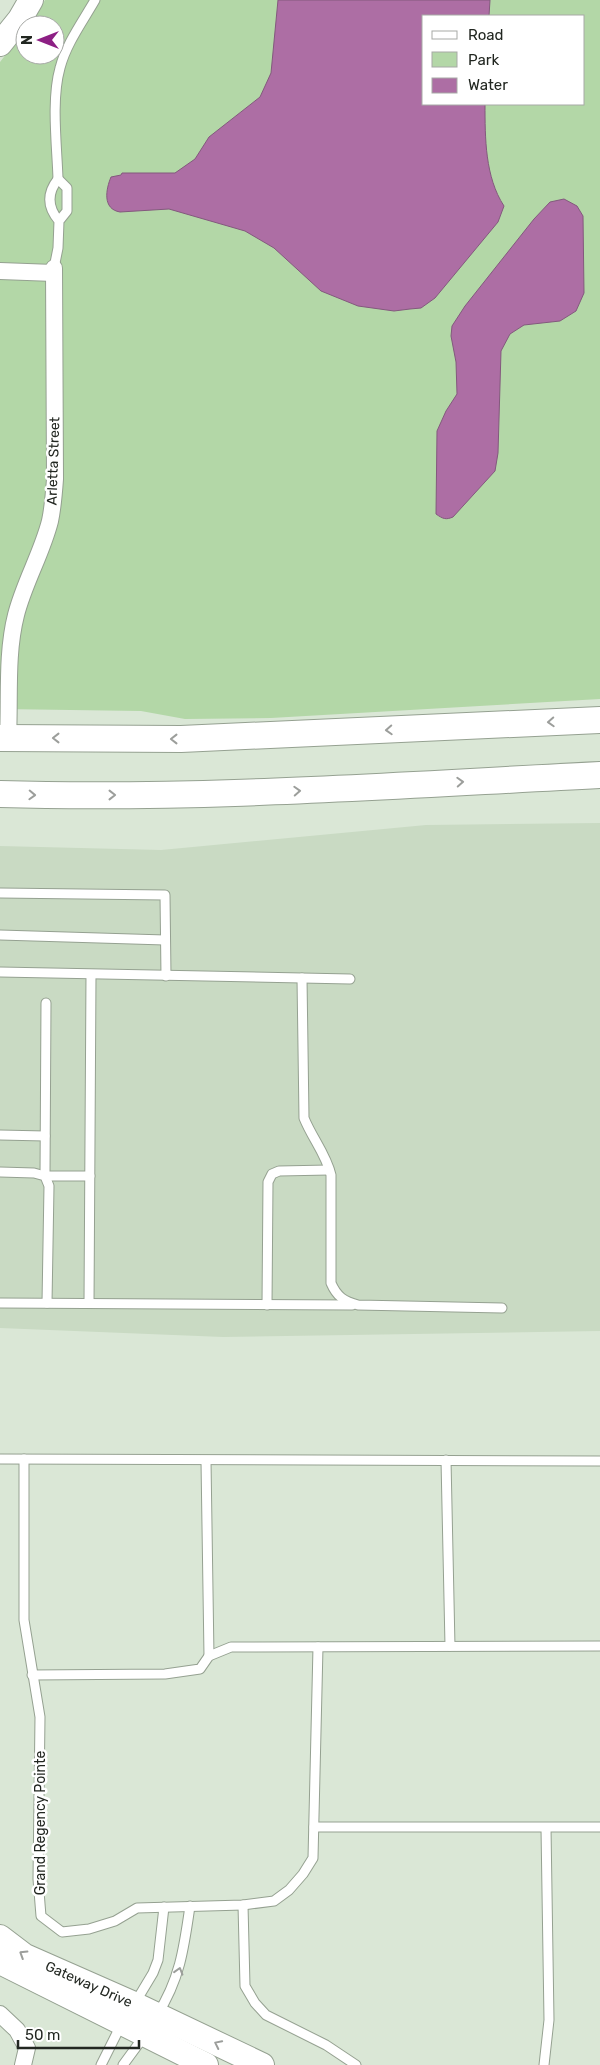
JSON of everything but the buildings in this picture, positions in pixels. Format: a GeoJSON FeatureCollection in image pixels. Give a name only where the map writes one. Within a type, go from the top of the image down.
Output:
{"type":"FeatureCollection","features":[{"type":"Feature","properties":{"kind":"main road"},"geometry":{"type":"LineString","coordinates":[[4,738],[189,738],[600,720]]}},
{"type":"Feature","properties":{"kind":"main road"},"geometry":{"type":"LineString","coordinates":[[0,794],[64,796],[259,793],[600,775]]}},
{"type":"Feature","properties":{"kind":"street"},"geometry":{"type":"LineString","coordinates":[[0,44],[32,0]]}},
{"type":"Feature","properties":{"kind":"street"},"geometry":{"type":"LineString","coordinates":[[0,271],[54,270]]}},
{"type":"Feature","properties":{"kind":"street","name":"Arletta Street"},"geometry":{"type":"LineString","coordinates":[[4,738],[11,648],[16,616],[25,586],[50,523],[53,504],[55,479],[54,270]]}},
{"type":"Feature","properties":{"kind":"street","name":"Gateway Drive"},"geometry":{"type":"LineString","coordinates":[[0,1937],[25,1956],[128,2014]]}},
{"type":"Feature","properties":{"kind":"street","name":"Gateway Drive"},"geometry":{"type":"LineString","coordinates":[[0,1962],[151,2025],[262,2065]]}},
{"type":"Feature","properties":{"kind":"street"},"geometry":{"type":"LineString","coordinates":[[0,2014],[16,2030],[27,2048],[23,2065]]}},
{"type":"Feature","properties":{"kind":"street","name":"Gateway Drive"},"geometry":{"type":"LineString","coordinates":[[151,2025],[206,2065]]}},
{"type":"Feature","properties":{"kind":"lane"},"geometry":{"type":"LineString","coordinates":[[59,221],[51,212],[51,189],[58,180],[57,84],[60,68],[74,36],[95,0]]}},
{"type":"Feature","properties":{"kind":"lane"},"geometry":{"type":"LineString","coordinates":[[54,270],[58,248],[59,221],[67,211],[67,188],[58,180]]}},
{"type":"Feature","properties":{"kind":"lane"},"geometry":{"type":"LineString","coordinates":[[0,893],[165,895],[166,976]]}},
{"type":"Feature","properties":{"kind":"lane"},"geometry":{"type":"LineString","coordinates":[[0,935],[166,940]]}},
{"type":"Feature","properties":{"kind":"lane"},"geometry":{"type":"LineString","coordinates":[[0,972],[350,979]]}},
{"type":"Feature","properties":{"kind":"lane"},"geometry":{"type":"LineString","coordinates":[[89,1304],[91,975]]}},
{"type":"Feature","properties":{"kind":"lane"},"geometry":{"type":"LineString","coordinates":[[302,978],[304,1118],[310,1133],[323,1152],[330,1170],[331,1283],[336,1294],[345,1301],[358,1305]]}},
{"type":"Feature","properties":{"kind":"lane"},"geometry":{"type":"LineString","coordinates":[[46,1003],[45,1176],[49,1186],[47,1303]]}},
{"type":"Feature","properties":{"kind":"lane"},"geometry":{"type":"LineString","coordinates":[[0,1135],[45,1136]]}},
{"type":"Feature","properties":{"kind":"lane"},"geometry":{"type":"LineString","coordinates":[[267,1305],[268,1182],[272,1174],[279,1171],[330,1170]]}},
{"type":"Feature","properties":{"kind":"lane"},"geometry":{"type":"LineString","coordinates":[[0,1172],[34,1173],[45,1176],[90,1176]]}},
{"type":"Feature","properties":{"kind":"lane"},"geometry":{"type":"LineString","coordinates":[[0,1303],[358,1305],[502,1308]]}},
{"type":"Feature","properties":{"kind":"lane"},"geometry":{"type":"LineString","coordinates":[[0,1459],[600,1460]]}},
{"type":"Feature","properties":{"kind":"lane","name":"Grand Regency Pointe"},"geometry":{"type":"LineString","coordinates":[[24,1459],[24,1620],[40,1717],[38,1879],[41,1916],[62,1932],[89,1929],[115,1921],[137,1908],[243,1905],[274,1901],[289,1890],[303,1874],[313,1858],[318,1647]]}},
{"type":"Feature","properties":{"kind":"lane"},"geometry":{"type":"LineString","coordinates":[[206,1460],[209,1656]]}},
{"type":"Feature","properties":{"kind":"lane"},"geometry":{"type":"LineString","coordinates":[[446,1460],[450,1646]]}},
{"type":"Feature","properties":{"kind":"lane"},"geometry":{"type":"LineString","coordinates":[[32,1675],[165,1674],[200,1668],[209,1656],[231,1647],[600,1646]]}},
{"type":"Feature","properties":{"kind":"lane"},"geometry":{"type":"LineString","coordinates":[[314,1827],[600,1827]]}},
{"type":"Feature","properties":{"kind":"lane"},"geometry":{"type":"LineString","coordinates":[[546,1828],[549,2020],[546,2064]]}},
{"type":"Feature","properties":{"kind":"lane"},"geometry":{"type":"LineString","coordinates":[[243,1905],[245,1986],[255,2003],[266,2015],[326,2045],[356,2065]]}},
{"type":"Feature","properties":{"kind":"lane"},"geometry":{"type":"LineString","coordinates":[[123,2065],[169,1996],[180,1970],[184,1955],[190,1906]]}},
{"type":"Feature","properties":{"kind":"lane"},"geometry":{"type":"LineString","coordinates":[[101,2065],[128,2014],[153,1973],[158,1960],[164,1907]]}},
{"type":"Feature","properties":{"kind":"shaded area"},"geometry":{"type":"Polygon","coordinates":[[[600,823],[600,1331],[223,1337],[0,1328],[0,846],[161,850],[426,825],[600,823]]]}},
{"type":"Feature","properties":{"kind":"green space"},"geometry":{"type":"Polygon","coordinates":[[[45,0],[600,0],[600,699],[271,718],[185,719],[141,711],[0,709],[0,62],[15,42],[15,65],[65,65],[65,15],[35,15],[45,0]]]}},
{"type":"Feature","properties":{"kind":"water"},"geometry":{"type":"Polygon","coordinates":[[[278,0],[490,0],[489,15],[422,15],[422,105],[485,105],[487,157],[493,183],[504,206],[498,222],[435,298],[421,308],[394,311],[358,306],[321,291],[274,248],[245,231],[169,209],[120,212],[110,207],[107,193],[111,177],[121,175],[122,173],[175,173],[195,159],[209,137],[260,97],[271,73],[278,0]]]}},
{"type":"Feature","properties":{"kind":"water"},"geometry":{"type":"Polygon","coordinates":[[[564,199],[577,206],[583,216],[584,293],[576,311],[560,321],[524,325],[510,334],[501,351],[498,453],[495,471],[453,517],[443,518],[436,514],[437,431],[446,411],[457,394],[456,362],[451,336],[452,326],[465,306],[534,219],[550,202],[564,199]]]}}]}
